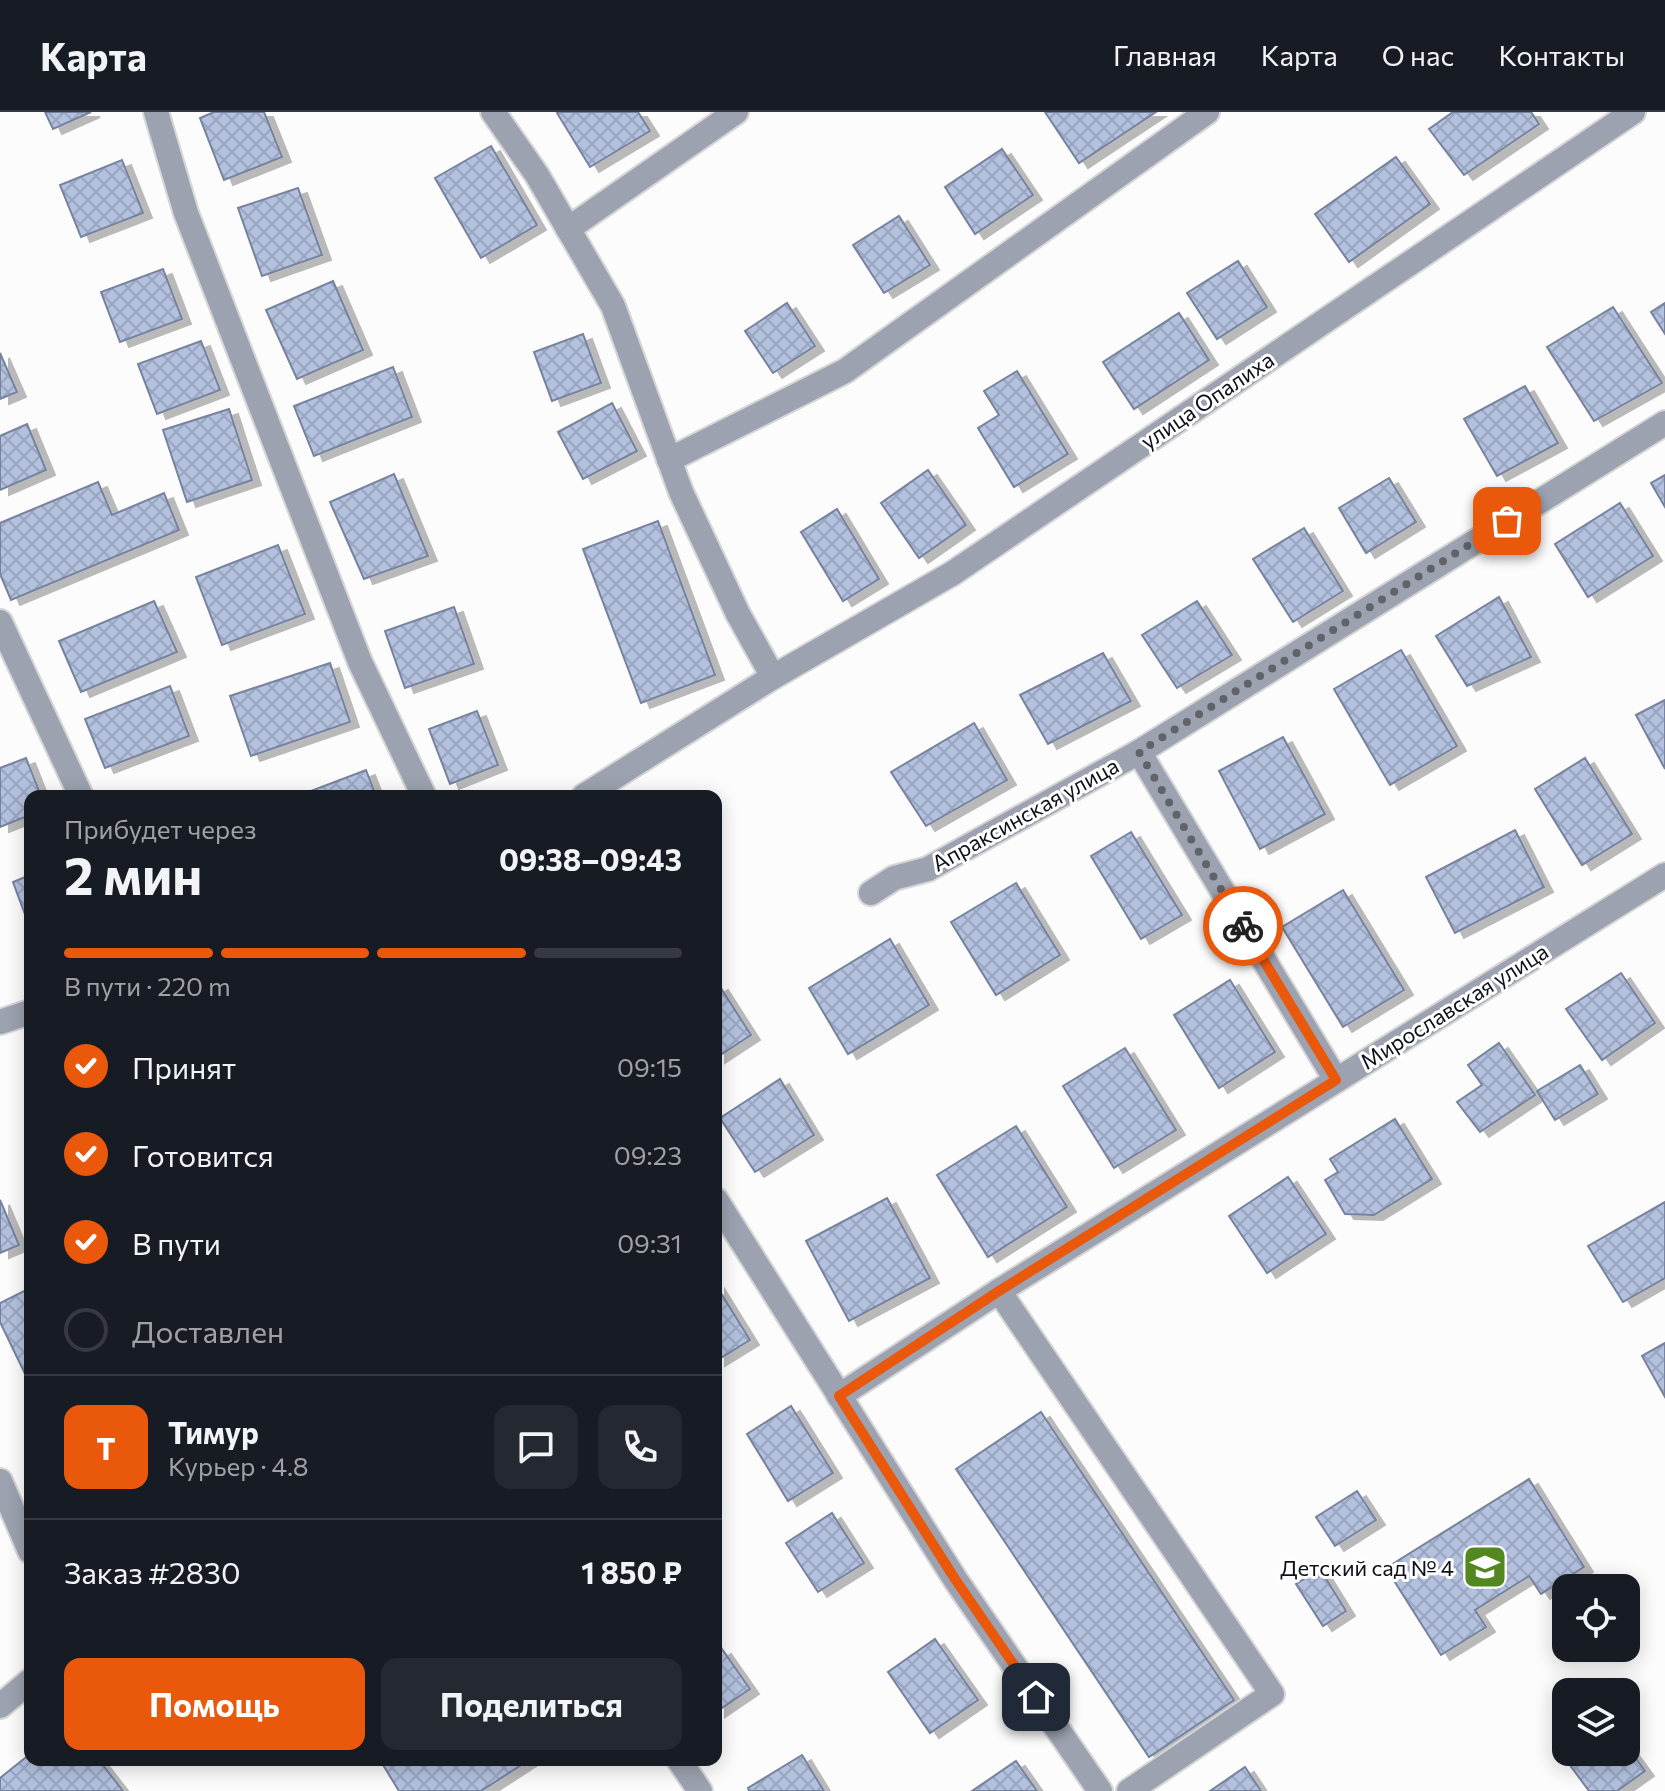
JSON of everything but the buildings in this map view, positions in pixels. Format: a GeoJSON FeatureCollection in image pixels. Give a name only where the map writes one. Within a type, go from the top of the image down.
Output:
{"type":"FeatureCollection","features":[{"type":"Feature","properties":{"kind":"street"},"geometry":{"type":"LineString","coordinates":[[156,112],[186,213],[360,662],[421,790]]}},
{"type":"Feature","properties":{"kind":"street"},"geometry":{"type":"LineString","coordinates":[[493,112],[537,175],[613,306],[681,492],[738,614],[773,677]]}},
{"type":"Feature","properties":{"kind":"street"},"geometry":{"type":"LineString","coordinates":[[568,229],[736,112]]}},
{"type":"Feature","properties":{"kind":"street"},"geometry":{"type":"LineString","coordinates":[[669,460],[845,371],[1207,112]]}},
{"type":"Feature","properties":{"kind":"street","name":"улица Опалиха"},"geometry":{"type":"LineString","coordinates":[[594,790],[773,677],[953,573],[1633,112]]}},
{"type":"Feature","properties":{"kind":"street","name":"Апраксинская улица"},"geometry":{"type":"LineString","coordinates":[[871,893],[894,878],[928,869],[1139,752],[1665,423]]}},
{"type":"Feature","properties":{"kind":"street"},"geometry":{"type":"LineString","coordinates":[[0,622],[78,790]]}},
{"type":"Feature","properties":{"kind":"street"},"geometry":{"type":"LineString","coordinates":[[1139,752],[1336,1080]]}},
{"type":"Feature","properties":{"kind":"street","name":"Мирославская улица"},"geometry":{"type":"LineString","coordinates":[[839,1396],[999,1291],[1665,875]]}},
{"type":"Feature","properties":{"kind":"street"},"geometry":{"type":"LineString","coordinates":[[0,1022],[24,1014]]}},
{"type":"Feature","properties":{"kind":"street"},"geometry":{"type":"LineString","coordinates":[[722,1210],[955,1579],[1100,1791]]}},
{"type":"Feature","properties":{"kind":"street"},"geometry":{"type":"LineString","coordinates":[[999,1291],[1272,1694],[1129,1791]]}},
{"type":"Feature","properties":{"kind":"street"},"geometry":{"type":"LineString","coordinates":[[0,1481],[24,1537]]}},
{"type":"Feature","properties":{"kind":"street"},"geometry":{"type":"LineString","coordinates":[[0,1706],[24,1686]]}},
{"type":"Feature","properties":{"kind":"street"},"geometry":{"type":"LineString","coordinates":[[683,1766],[700,1791]]}},
{"type":"Feature","properties":{"kind":"way so far"},"geometry":{"type":"LineString","coordinates":[[1243,926],[1139,752],[1507,521]]}},
{"type":"Feature","properties":{"kind":"place","name":"Детский сад № 4"},"geometry":{"type":"Point","coordinates":[1485,1567]}},
{"type":"Feature","properties":{"kind":"route"},"geometry":{"type":"LineString","coordinates":[[1036,1697],[955,1579],[839,1396],[999,1291],[1336,1080],[1243,926]]}}]}
